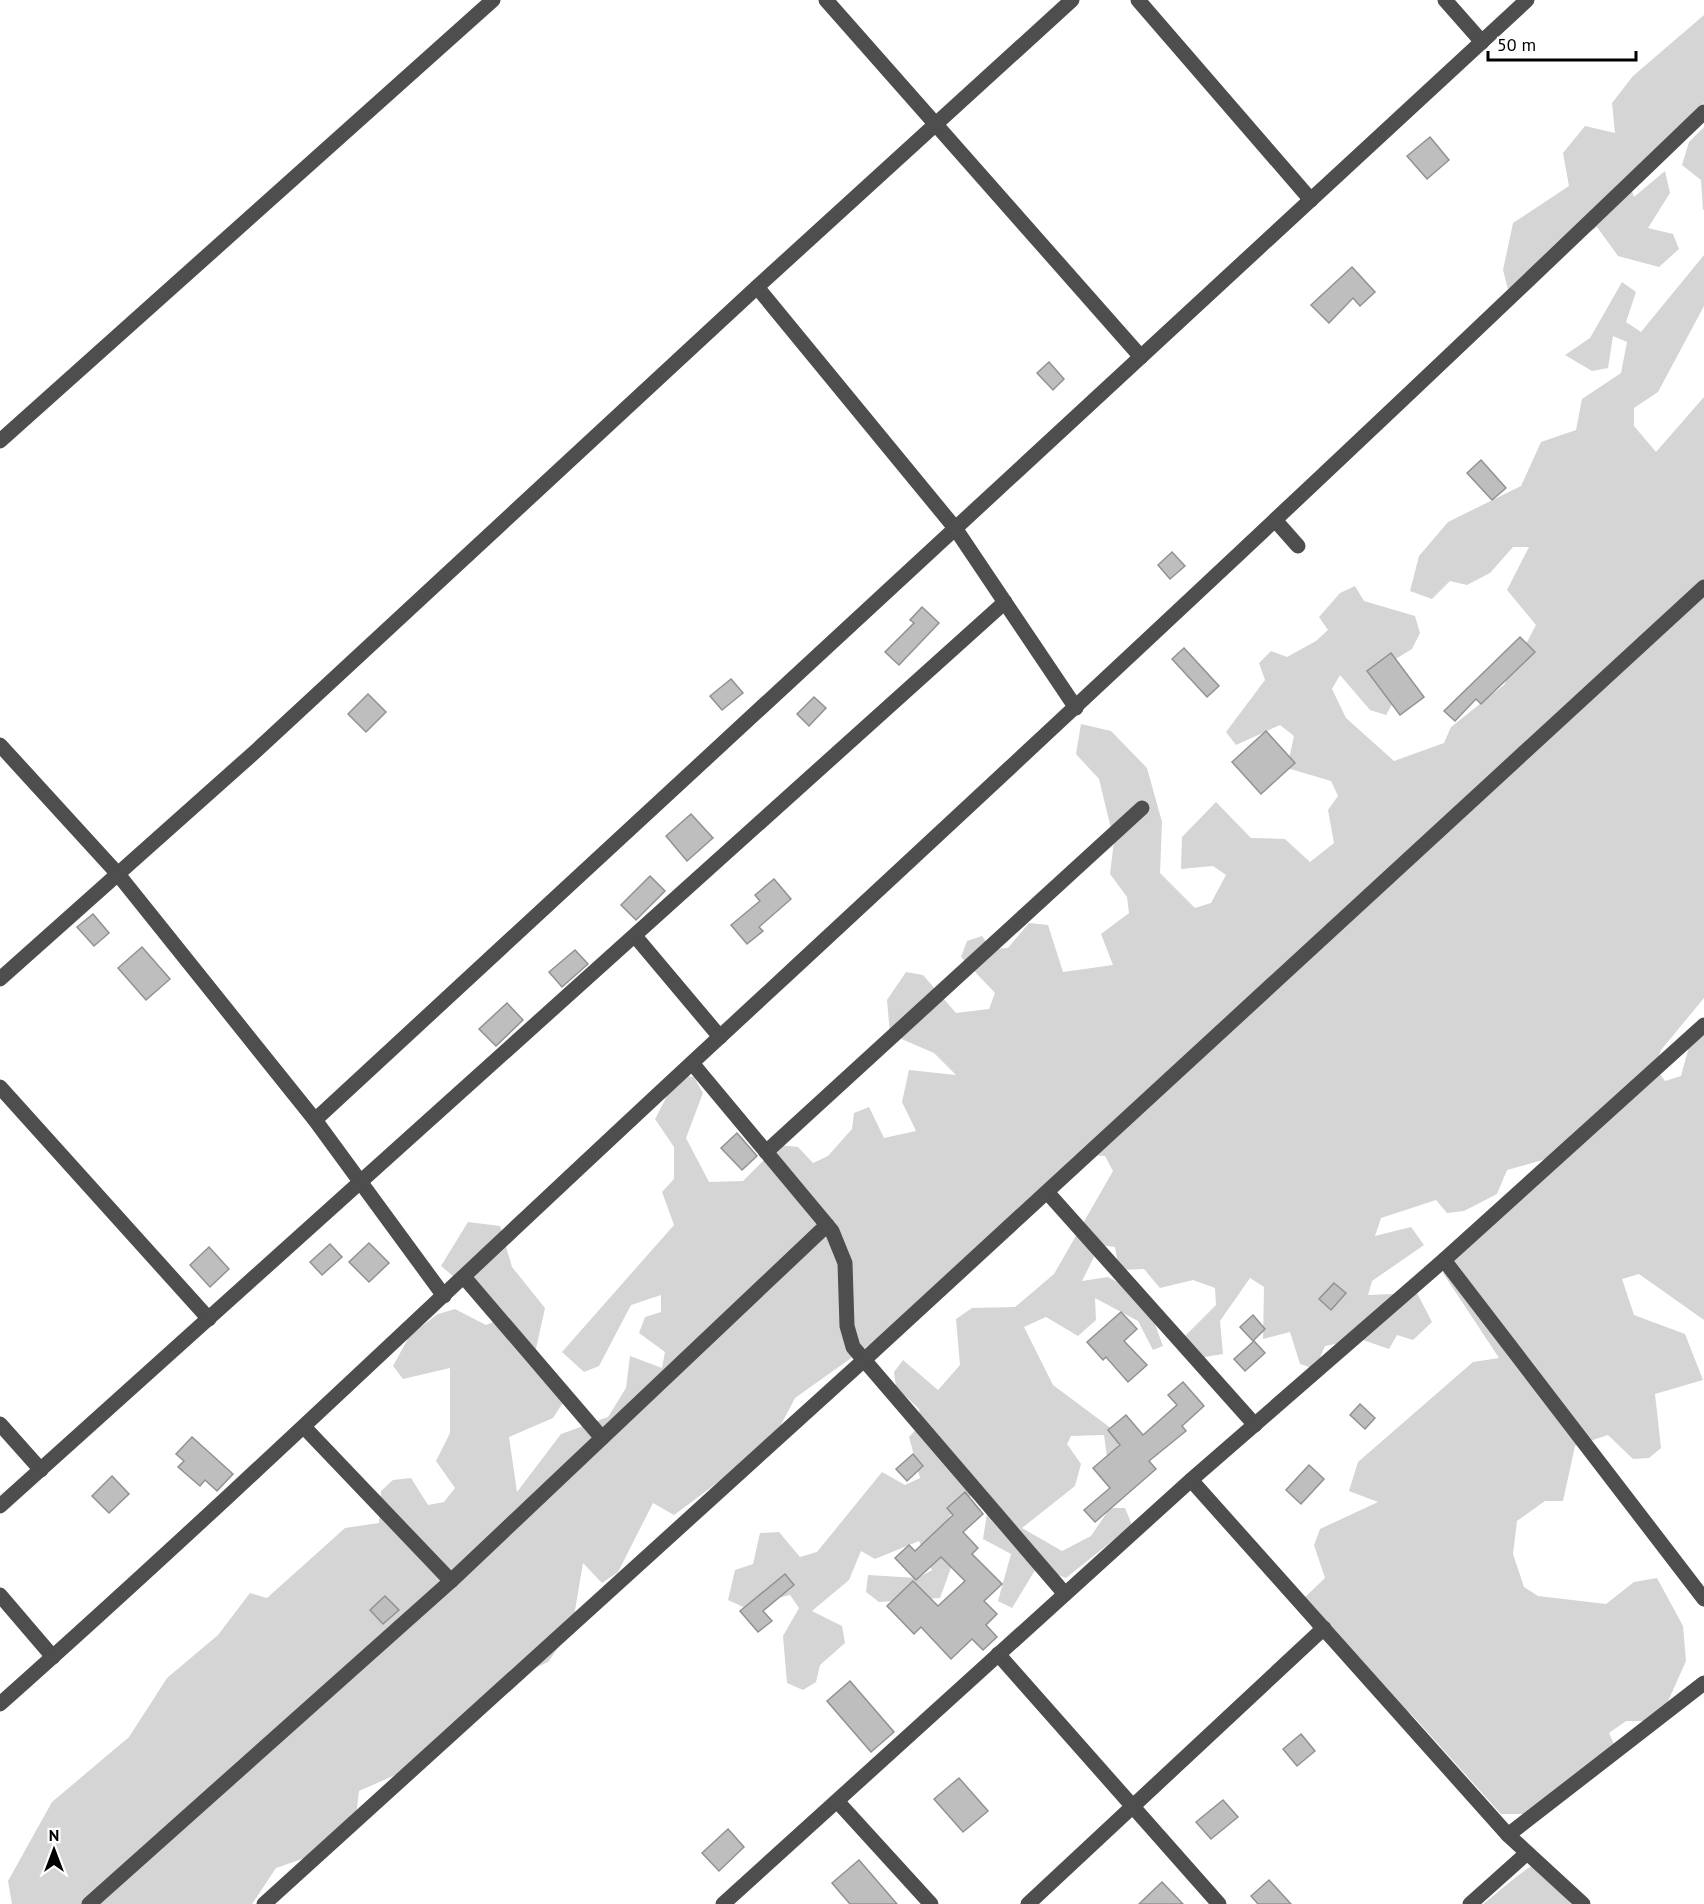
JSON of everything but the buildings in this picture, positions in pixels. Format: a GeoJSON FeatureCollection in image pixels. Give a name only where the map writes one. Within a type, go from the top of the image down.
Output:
{"type":"FeatureCollection","features":[{"type":"Feature","properties":{"kind":"street"},"geometry":{"type":"LineString","coordinates":[[0,441],[493,0]]}},
{"type":"Feature","properties":{"kind":"street"},"geometry":{"type":"LineString","coordinates":[[826,0],[1141,357]]}},
{"type":"Feature","properties":{"kind":"street"},"geometry":{"type":"LineString","coordinates":[[0,979],[266,742],[757,287],[1072,0]]}},
{"type":"Feature","properties":{"kind":"street"},"geometry":{"type":"LineString","coordinates":[[1137,0],[1311,200]]}},
{"type":"Feature","properties":{"kind":"street"},"geometry":{"type":"LineString","coordinates":[[1445,0],[1482,42]]}},
{"type":"Feature","properties":{"kind":"street"},"geometry":{"type":"LineString","coordinates":[[315,1120],[1527,0]]}},
{"type":"Feature","properties":{"kind":"street"},"geometry":{"type":"LineString","coordinates":[[0,1704],[304,1427],[692,1063],[1076,708],[1524,286],[1704,112]]}},
{"type":"Feature","properties":{"kind":"street"},"geometry":{"type":"LineString","coordinates":[[757,287],[955,528],[1076,708]]}},
{"type":"Feature","properties":{"kind":"street"},"geometry":{"type":"LineString","coordinates":[[1275,520],[1298,546]]}},
{"type":"Feature","properties":{"kind":"street"},"geometry":{"type":"LineString","coordinates":[[264,1904],[864,1360],[1704,587]]}},
{"type":"Feature","properties":{"kind":"street"},"geometry":{"type":"LineString","coordinates":[[0,1506],[1005,602]]}},
{"type":"Feature","properties":{"kind":"street"},"geometry":{"type":"LineString","coordinates":[[0,745],[117,873],[315,1120],[444,1296]]}},
{"type":"Feature","properties":{"kind":"street"},"geometry":{"type":"LineString","coordinates":[[766,1152],[1142,808]]}},
{"type":"Feature","properties":{"kind":"street"},"geometry":{"type":"LineString","coordinates":[[635,936],[720,1037]]}},
{"type":"Feature","properties":{"kind":"street"},"geometry":{"type":"LineString","coordinates":[[723,1904],[1191,1480],[1444,1260],[1704,1025]]}},
{"type":"Feature","properties":{"kind":"street"},"geometry":{"type":"LineString","coordinates":[[692,1063],[827,1225],[839,1244],[846,1263],[847,1326],[853,1347],[1065,1594]]}},
{"type":"Feature","properties":{"kind":"street"},"geometry":{"type":"LineString","coordinates":[[0,1087],[209,1319]]}},
{"type":"Feature","properties":{"kind":"street"},"geometry":{"type":"LineString","coordinates":[[1047,1192],[1255,1425]]}},
{"type":"Feature","properties":{"kind":"street"},"geometry":{"type":"LineString","coordinates":[[89,1904],[451,1581],[827,1225]]}},
{"type":"Feature","properties":{"kind":"street"},"geometry":{"type":"LineString","coordinates":[[1444,1260],[1704,1599]]}},
{"type":"Feature","properties":{"kind":"street"},"geometry":{"type":"LineString","coordinates":[[464,1277],[602,1438]]}},
{"type":"Feature","properties":{"kind":"street"},"geometry":{"type":"LineString","coordinates":[[0,1424],[41,1470]]}},
{"type":"Feature","properties":{"kind":"street"},"geometry":{"type":"LineString","coordinates":[[304,1427],[451,1581]]}},
{"type":"Feature","properties":{"kind":"street"},"geometry":{"type":"LineString","coordinates":[[1191,1480],[1508,1835],[1583,1904]]}},
{"type":"Feature","properties":{"kind":"street"},"geometry":{"type":"LineString","coordinates":[[0,1595],[53,1657]]}},
{"type":"Feature","properties":{"kind":"street"},"geometry":{"type":"LineString","coordinates":[[1028,1904],[1324,1628]]}},
{"type":"Feature","properties":{"kind":"street"},"geometry":{"type":"LineString","coordinates":[[998,1654],[1219,1904]]}},
{"type":"Feature","properties":{"kind":"street"},"geometry":{"type":"LineString","coordinates":[[1508,1835],[1704,1683]]}},
{"type":"Feature","properties":{"kind":"street"},"geometry":{"type":"LineString","coordinates":[[837,1801],[931,1904]]}},
{"type":"Feature","properties":{"kind":"street"},"geometry":{"type":"LineString","coordinates":[[1470,1904],[1527,1853]]}},
{"type":"Feature","properties":{"kind":"shaded area"},"geometry":{"type":"Polygon","coordinates":[[[1704,15],[1704,103],[1648,156],[1630,186],[1634,197],[1665,171],[1670,193],[1648,228],[1673,234],[1679,249],[1659,267],[1618,256],[1597,227],[1508,289],[1503,270],[1513,223],[1569,186],[1563,153],[1585,126],[1615,133],[1612,103],[1633,76],[1704,15]]]}},
{"type":"Feature","properties":{"kind":"shaded area"},"geometry":{"type":"Polygon","coordinates":[[[1704,127],[1703,210],[1701,180],[1682,165],[1689,142],[1704,127]]]}},
{"type":"Feature","properties":{"kind":"shaded area"},"geometry":{"type":"Polygon","coordinates":[[[1704,255],[1704,306],[1658,392],[1634,408],[1634,426],[1656,452],[1704,397],[1704,998],[1661,1050],[1655,1067],[1665,1081],[1681,1076],[1690,1043],[1704,1034],[1704,1320],[1639,1274],[1622,1279],[1634,1315],[1685,1334],[1703,1380],[1655,1394],[1661,1448],[1649,1458],[1633,1459],[1608,1435],[1575,1446],[1563,1501],[1545,1501],[1517,1521],[1513,1554],[1524,1587],[1538,1596],[1606,1604],[1634,1582],[1657,1578],[1683,1626],[1686,1661],[1657,1721],[1626,1721],[1609,1733],[1616,1748],[1523,1814],[1501,1814],[1412,1715],[1313,1631],[1301,1601],[1325,1578],[1314,1545],[1320,1529],[1378,1502],[1349,1491],[1358,1462],[1473,1362],[1499,1358],[1443,1273],[1550,1158],[1507,1170],[1497,1194],[1464,1211],[1447,1213],[1436,1200],[1381,1218],[1375,1236],[1411,1227],[1424,1245],[1372,1281],[1368,1295],[1417,1293],[1432,1322],[1413,1340],[1397,1335],[1389,1349],[1360,1339],[1325,1346],[1315,1369],[1300,1364],[1290,1332],[1263,1339],[1264,1287],[1250,1278],[1220,1321],[1223,1354],[1192,1359],[1185,1336],[1216,1305],[1215,1288],[1193,1280],[1160,1288],[1144,1269],[1119,1270],[1115,1247],[1100,1245],[1082,1281],[1108,1277],[1145,1297],[1163,1346],[1153,1350],[1138,1321],[1095,1298],[1096,1320],[1078,1336],[1046,1317],[1024,1327],[1053,1385],[1116,1432],[1119,1448],[1107,1457],[1104,1435],[1071,1436],[1067,1444],[1081,1464],[1075,1486],[1022,1528],[1062,1551],[1091,1536],[1110,1508],[1125,1508],[1132,1525],[1066,1578],[1037,1567],[1012,1608],[998,1601],[1011,1554],[983,1539],[988,1507],[979,1494],[962,1498],[935,1538],[952,1565],[940,1598],[879,1602],[866,1592],[868,1575],[918,1578],[932,1570],[919,1541],[875,1559],[861,1551],[849,1580],[812,1611],[842,1626],[845,1643],[820,1665],[816,1682],[803,1690],[787,1683],[783,1636],[799,1608],[790,1595],[743,1607],[728,1600],[735,1570],[753,1564],[760,1533],[779,1532],[800,1557],[817,1552],[882,1472],[905,1485],[920,1478],[909,1437],[920,1425],[919,1409],[896,1387],[894,1372],[903,1360],[938,1390],[960,1365],[956,1319],[972,1308],[1015,1307],[1054,1274],[1113,1171],[1105,1156],[1088,1155],[965,1277],[795,1398],[772,1442],[674,1515],[653,1503],[618,1572],[602,1583],[583,1563],[572,1628],[548,1662],[520,1675],[429,1760],[359,1791],[356,1817],[328,1850],[276,1868],[252,1904],[12,1904],[8,1881],[52,1802],[129,1737],[167,1678],[218,1635],[250,1593],[267,1598],[345,1528],[379,1523],[381,1491],[393,1480],[411,1478],[428,1505],[444,1502],[455,1488],[436,1461],[450,1433],[450,1368],[403,1379],[393,1366],[410,1335],[438,1314],[455,1309],[486,1325],[503,1318],[441,1266],[468,1222],[500,1226],[512,1267],[545,1308],[535,1353],[570,1392],[553,1418],[509,1437],[517,1492],[561,1434],[608,1417],[626,1388],[630,1356],[662,1368],[665,1352],[639,1333],[645,1317],[661,1312],[661,1295],[631,1305],[599,1366],[584,1372],[562,1352],[674,1225],[662,1192],[674,1179],[674,1147],[655,1119],[678,1075],[694,1077],[703,1093],[686,1138],[709,1182],[743,1181],[779,1145],[798,1147],[813,1163],[828,1156],[852,1129],[854,1113],[869,1107],[884,1138],[916,1131],[902,1102],[909,1070],[956,1075],[934,1053],[890,1034],[887,1000],[906,972],[923,975],[956,1013],[989,1009],[995,993],[961,957],[967,941],[982,936],[991,949],[1008,948],[1029,923],[1048,925],[1063,972],[1113,965],[1101,934],[1129,913],[1127,897],[1110,874],[1114,841],[1099,779],[1076,754],[1081,724],[1111,731],[1147,768],[1162,822],[1160,873],[1195,908],[1211,903],[1226,875],[1213,866],[1181,869],[1182,837],[1216,802],[1251,838],[1285,839],[1310,862],[1334,843],[1328,810],[1338,796],[1331,781],[1287,768],[1294,736],[1280,725],[1236,745],[1226,732],[1265,680],[1259,663],[1271,651],[1287,657],[1316,641],[1328,630],[1319,617],[1340,593],[1355,586],[1364,601],[1415,616],[1420,633],[1412,649],[1373,673],[1394,701],[1386,715],[1370,710],[1340,675],[1332,689],[1346,718],[1394,761],[1444,743],[1451,727],[1504,685],[1536,625],[1507,590],[1529,547],[1513,547],[1490,573],[1467,585],[1450,581],[1432,599],[1410,591],[1419,556],[1448,522],[1521,486],[1541,442],[1576,430],[1582,399],[1621,373],[1627,342],[1613,336],[1608,368],[1592,371],[1565,355],[1590,338],[1622,282],[1636,292],[1626,322],[1641,332],[1704,255]]]}},
{"type":"Feature","properties":{"kind":"shaded area"},"geometry":{"type":"Polygon","coordinates":[[[1535,1864],[1571,1904],[1483,1904],[1515,1878],[1535,1864]]]}}]}
